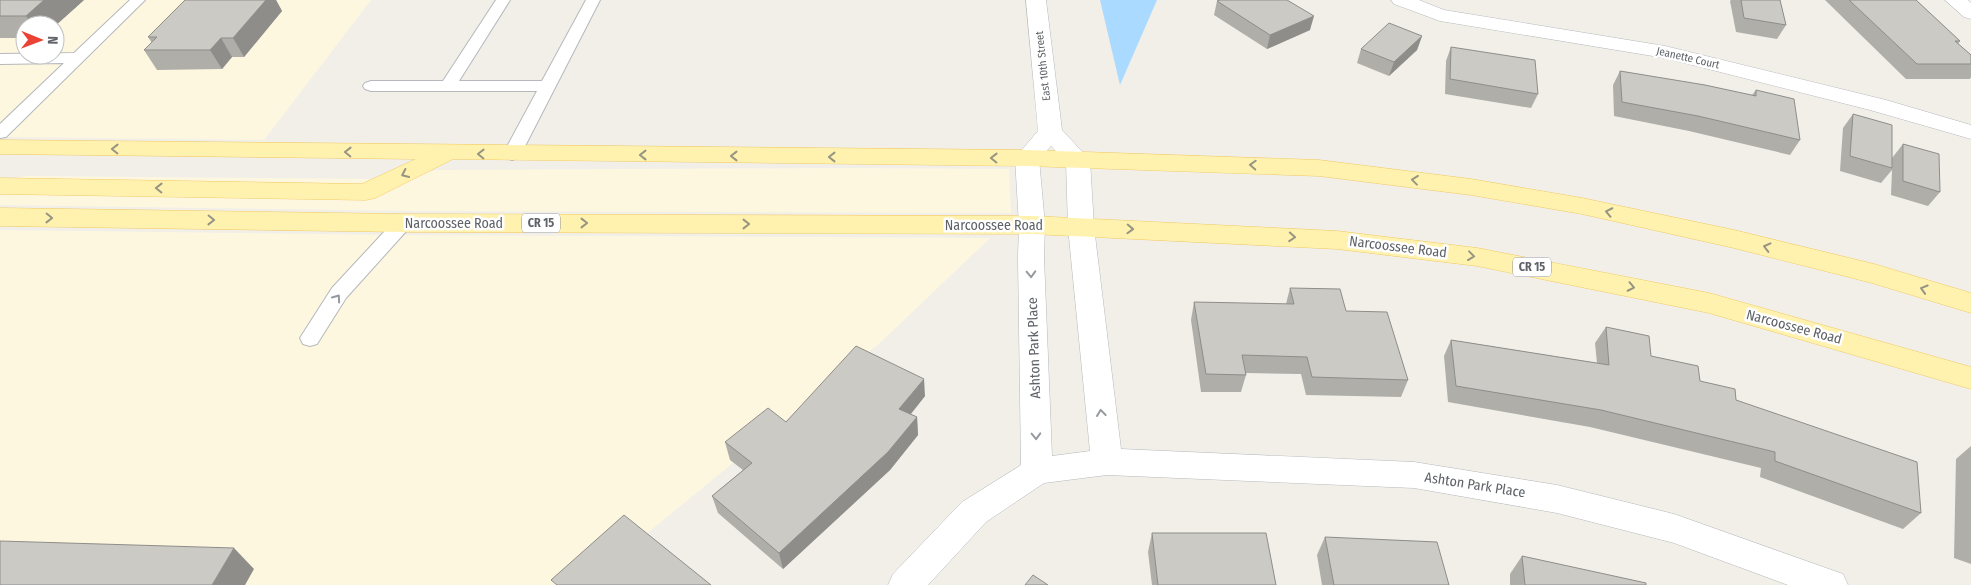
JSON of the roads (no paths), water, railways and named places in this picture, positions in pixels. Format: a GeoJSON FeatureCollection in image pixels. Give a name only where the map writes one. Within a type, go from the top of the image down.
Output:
{"type":"FeatureCollection","features":[{"type":"Feature","properties":{"kind":"main road"},"geometry":{"type":"LineString","coordinates":[[0,147],[512,154],[1027,158],[1209,162],[1319,168],[1471,187],[1582,206],[1734,239],[1874,274],[1971,303]]}},
{"type":"Feature","properties":{"kind":"main road"},"geometry":{"type":"LineString","coordinates":[[0,186],[366,192],[449,153]]}},
{"type":"Feature","properties":{"kind":"main road","name":"Narcoossee Road"},"geometry":{"type":"LineString","coordinates":[[0,217],[403,223],[1032,225],[1337,240],[1477,257],[1708,304],[1971,378]]}},
{"type":"Feature","properties":{"kind":"street","name":"East 10th Street"},"geometry":{"type":"LineString","coordinates":[[1036,0],[1050,132]]}},
{"type":"Feature","properties":{"kind":"street","name":"Jeanette Court"},"geometry":{"type":"LineString","coordinates":[[1402,0],[1440,15],[1664,52],[1878,105],[1971,132]]}},
{"type":"Feature","properties":{"kind":"street"},"geometry":{"type":"LineString","coordinates":[[1955,0],[1971,13]]}},
{"type":"Feature","properties":{"kind":"street"},"geometry":{"type":"LineString","coordinates":[[1032,225],[1027,158],[1050,132],[1078,160],[1081,227],[1106,462]]}},
{"type":"Feature","properties":{"kind":"street","name":"Ashton Park Place"},"geometry":{"type":"LineString","coordinates":[[1032,225],[1031,258],[1037,471]]}},
{"type":"Feature","properties":{"kind":"street","name":"Ashton Park Place"},"geometry":{"type":"LineString","coordinates":[[905,585],[974,512],[1037,471],[1106,462],[1414,475],[1557,499],[1674,529],[1831,585]]}},
{"type":"Feature","properties":{"kind":"lane"},"geometry":{"type":"LineString","coordinates":[[0,133],[138,0]]}},
{"type":"Feature","properties":{"kind":"lane"},"geometry":{"type":"LineString","coordinates":[[447,87],[503,0]]}},
{"type":"Feature","properties":{"kind":"lane"},"geometry":{"type":"LineString","coordinates":[[512,154],[593,0]]}},
{"type":"Feature","properties":{"kind":"lane"},"geometry":{"type":"LineString","coordinates":[[0,59],[78,58]]}},
{"type":"Feature","properties":{"kind":"lane"},"geometry":{"type":"LineString","coordinates":[[371,86],[548,86]]}},
{"type":"Feature","properties":{"kind":"lane"},"geometry":{"type":"LineString","coordinates":[[310,338],[339,293],[403,223]]}},
{"type":"Feature","properties":{"kind":"water"},"geometry":{"type":"Polygon","coordinates":[[[1100,0],[1157,0],[1120,85],[1100,0]]]}}]}
